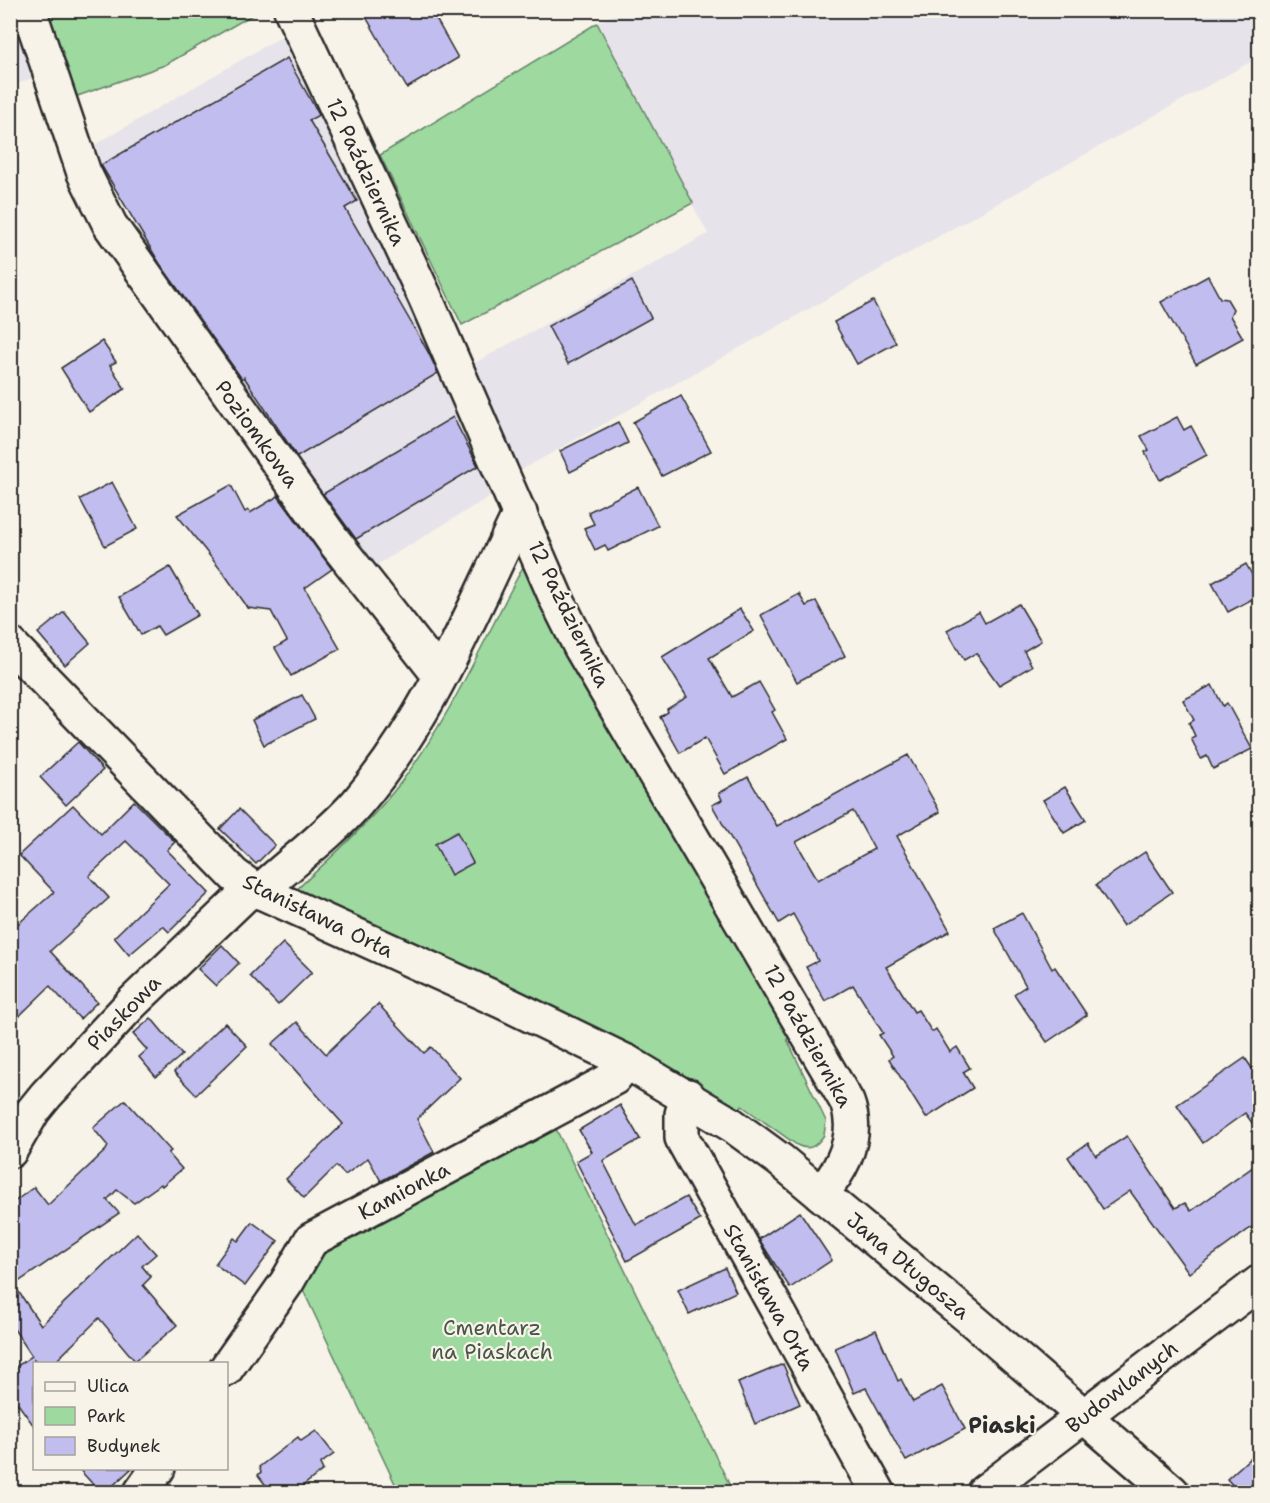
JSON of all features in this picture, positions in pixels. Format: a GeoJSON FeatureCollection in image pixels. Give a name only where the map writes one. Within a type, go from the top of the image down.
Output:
{"type":"FeatureCollection","features":[{"type":"Feature","properties":{"kind":"street","name":"Poziomkowa"},"geometry":{"type":"LineString","coordinates":[[29,10],[84,173],[110,225],[333,540],[440,676]]}},
{"type":"Feature","properties":{"kind":"street","name":"12 Października"},"geometry":{"type":"LineString","coordinates":[[291,10],[425,297],[581,648],[847,1102],[854,1129],[840,1167],[821,1194]]}},
{"type":"Feature","properties":{"kind":"street"},"geometry":{"type":"LineString","coordinates":[[440,676],[520,513]]}},
{"type":"Feature","properties":{"kind":"street","name":"Stanisława Orła"},"geometry":{"type":"LineString","coordinates":[[10,644],[234,875],[255,890],[501,1001],[627,1062]]}},
{"type":"Feature","properties":{"kind":"street","name":"Piaskowa"},"geometry":{"type":"LineString","coordinates":[[10,1151],[33,1111],[46,1095],[132,1003],[255,890],[356,803],[406,735],[440,676]]}},
{"type":"Feature","properties":{"kind":"street","name":"Jana Długosza"},"geometry":{"type":"LineString","coordinates":[[627,1062],[688,1096],[747,1135],[821,1194],[1086,1416],[1172,1492]]}},
{"type":"Feature","properties":{"kind":"street","name":"Kamionka"},"geometry":{"type":"LineString","coordinates":[[228,1366],[287,1282],[311,1240],[614,1078],[627,1062]]}},
{"type":"Feature","properties":{"kind":"street","name":"Stanisława Orła"},"geometry":{"type":"LineString","coordinates":[[688,1096],[682,1114],[682,1138],[878,1492]]}},
{"type":"Feature","properties":{"kind":"street","name":"Budowlanych"},"geometry":{"type":"LineString","coordinates":[[984,1492],[1260,1282]]}},
{"type":"Feature","properties":{"kind":"street"},"geometry":{"type":"LineString","coordinates":[[141,1492],[157,1470]]}},
{"type":"Feature","properties":{"kind":"shaded area"},"geometry":{"type":"Polygon","coordinates":[[[10,11],[16,11],[39,76],[11,86],[10,11]]]}},
{"type":"Feature","properties":{"kind":"shaded area"},"geometry":{"type":"Polygon","coordinates":[[[621,11],[1259,11],[1259,57],[516,473],[471,365],[708,234],[597,23],[621,11]]]}},
{"type":"Feature","properties":{"kind":"shaded area"},"geometry":{"type":"Polygon","coordinates":[[[286,34],[497,492],[362,574],[185,304],[101,165],[96,144],[286,34]]]}},
{"type":"Feature","properties":{"kind":"green space"},"geometry":{"type":"Polygon","coordinates":[[[35,11],[259,11],[165,65],[69,99],[35,11]]]}},
{"type":"Feature","properties":{"kind":"green space"},"geometry":{"type":"Polygon","coordinates":[[[597,23],[693,203],[462,325],[380,155],[597,23]]]}},
{"type":"Feature","properties":{"kind":"green space"},"geometry":{"type":"Polygon","coordinates":[[[524,565],[794,1035],[787,1039],[826,1121],[824,1135],[819,1142],[809,1148],[797,1145],[742,1106],[737,1113],[294,892],[370,818],[413,766],[448,710],[524,565]]]}},
{"type":"Feature","properties":{"kind":"green space","name":"Cmentarz na Piaskach"},"geometry":{"type":"Polygon","coordinates":[[[556,1129],[733,1492],[399,1492],[302,1288],[320,1256],[556,1129]]]}},
{"type":"Feature","properties":{"kind":"building"},"geometry":{"type":"Polygon","coordinates":[[[362,10],[431,10],[458,58],[407,88],[362,10]]]}},
{"type":"Feature","properties":{"kind":"building"},"geometry":{"type":"Polygon","coordinates":[[[287,58],[319,115],[309,120],[357,201],[345,208],[438,373],[297,457],[244,377],[242,379],[160,264],[101,165],[287,58]]]}},
{"type":"Feature","properties":{"kind":"building"},"geometry":{"type":"Polygon","coordinates":[[[1208,276],[1220,298],[1227,299],[1233,309],[1230,316],[1243,338],[1196,364],[1161,302],[1208,276]]]}},
{"type":"Feature","properties":{"kind":"building"},"geometry":{"type":"Polygon","coordinates":[[[632,281],[651,318],[568,364],[548,326],[632,281]]]}},
{"type":"Feature","properties":{"kind":"building"},"geometry":{"type":"Polygon","coordinates":[[[873,301],[896,343],[857,364],[834,322],[873,301]]]}},
{"type":"Feature","properties":{"kind":"building"},"geometry":{"type":"Polygon","coordinates":[[[102,341],[116,362],[110,365],[125,389],[89,412],[61,368],[102,341]]]}},
{"type":"Feature","properties":{"kind":"building"},"geometry":{"type":"Polygon","coordinates":[[[681,396],[711,451],[662,476],[633,422],[681,396]]]}},
{"type":"Feature","properties":{"kind":"building"},"geometry":{"type":"Polygon","coordinates":[[[453,417],[478,466],[356,539],[323,494],[453,417]]]}},
{"type":"Feature","properties":{"kind":"building"},"geometry":{"type":"Polygon","coordinates":[[[1177,417],[1184,430],[1191,426],[1207,455],[1160,480],[1145,452],[1149,450],[1141,436],[1177,417]]]}},
{"type":"Feature","properties":{"kind":"building"},"geometry":{"type":"Polygon","coordinates":[[[618,422],[628,443],[570,472],[560,451],[618,422]]]}},
{"type":"Feature","properties":{"kind":"building"},"geometry":{"type":"Polygon","coordinates":[[[112,482],[137,529],[105,546],[80,499],[112,482]]]}},
{"type":"Feature","properties":{"kind":"building"},"geometry":{"type":"Polygon","coordinates":[[[231,485],[245,512],[248,510],[250,513],[278,496],[332,569],[305,588],[340,649],[291,676],[275,648],[287,641],[271,611],[248,608],[177,515],[231,485]]]}},
{"type":"Feature","properties":{"kind":"building"},"geometry":{"type":"Polygon","coordinates":[[[638,487],[658,526],[608,551],[605,545],[595,550],[584,528],[594,524],[588,512],[638,487]]]}},
{"type":"Feature","properties":{"kind":"building"},"geometry":{"type":"Polygon","coordinates":[[[1246,564],[1260,589],[1260,595],[1228,612],[1212,583],[1246,564]]]}},
{"type":"Feature","properties":{"kind":"building"},"geometry":{"type":"Polygon","coordinates":[[[170,567],[198,615],[163,635],[157,626],[141,635],[119,597],[170,567]]]}},
{"type":"Feature","properties":{"kind":"building"},"geometry":{"type":"Polygon","coordinates":[[[799,594],[806,606],[816,601],[845,656],[797,682],[761,615],[799,594]]]}},
{"type":"Feature","properties":{"kind":"building"},"geometry":{"type":"Polygon","coordinates":[[[1019,604],[1041,641],[1024,651],[1032,666],[999,685],[976,653],[964,660],[947,630],[979,612],[985,623],[1019,604]]]}},
{"type":"Feature","properties":{"kind":"building"},"geometry":{"type":"Polygon","coordinates":[[[740,609],[754,631],[709,658],[732,697],[759,682],[775,710],[772,712],[787,739],[725,774],[705,738],[680,753],[660,717],[668,712],[667,709],[687,697],[662,657],[740,609]]]}},
{"type":"Feature","properties":{"kind":"building"},"geometry":{"type":"Polygon","coordinates":[[[64,612],[90,643],[65,665],[38,633],[64,612]]]}},
{"type":"Feature","properties":{"kind":"building"},"geometry":{"type":"Polygon","coordinates":[[[1212,685],[1223,706],[1227,703],[1252,749],[1213,769],[1207,756],[1201,759],[1191,738],[1195,736],[1189,723],[1194,720],[1183,700],[1212,685]]]}},
{"type":"Feature","properties":{"kind":"building"},"geometry":{"type":"Polygon","coordinates":[[[302,695],[315,719],[264,745],[252,720],[302,695]]]}},
{"type":"Feature","properties":{"kind":"building"},"geometry":{"type":"Polygon","coordinates":[[[78,742],[103,770],[66,805],[40,777],[78,742]]]}},
{"type":"Feature","properties":{"kind":"building"},"geometry":{"type":"Polygon","coordinates":[[[908,755],[940,812],[897,836],[950,931],[886,967],[914,1012],[918,1010],[932,1032],[936,1029],[950,1052],[957,1047],[970,1068],[963,1072],[973,1088],[926,1118],[889,1059],[893,1056],[879,1035],[883,1033],[853,985],[825,1001],[806,967],[818,961],[793,914],[779,923],[712,805],[722,800],[719,793],[748,777],[777,826],[908,755]],[[853,811],[796,842],[818,880],[874,849],[853,811]]]}},
{"type":"Feature","properties":{"kind":"building"},"geometry":{"type":"Polygon","coordinates":[[[1065,787],[1086,820],[1064,833],[1043,800],[1065,787]]]}},
{"type":"Feature","properties":{"kind":"building"},"geometry":{"type":"Polygon","coordinates":[[[134,801],[175,842],[167,850],[209,893],[169,932],[163,926],[129,955],[114,937],[169,884],[126,841],[89,876],[109,898],[50,951],[97,1002],[80,1019],[50,986],[10,1025],[10,931],[54,892],[19,855],[73,805],[101,834],[134,801]]]}},
{"type":"Feature","properties":{"kind":"building"},"geometry":{"type":"Polygon","coordinates":[[[239,809],[275,845],[256,864],[220,829],[239,809]]]}},
{"type":"Feature","properties":{"kind":"building"},"geometry":{"type":"Polygon","coordinates":[[[457,832],[473,863],[451,875],[435,844],[457,832]]]}},
{"type":"Feature","properties":{"kind":"building"},"geometry":{"type":"Polygon","coordinates":[[[1145,852],[1172,892],[1123,926],[1096,885],[1145,852]]]}},
{"type":"Feature","properties":{"kind":"building"},"geometry":{"type":"Polygon","coordinates":[[[1022,913],[1052,969],[1055,967],[1087,1015],[1047,1042],[1014,994],[1026,986],[994,928],[1022,913]]]}},
{"type":"Feature","properties":{"kind":"building"},"geometry":{"type":"Polygon","coordinates":[[[283,943],[312,972],[278,1005],[250,976],[283,943]]]}},
{"type":"Feature","properties":{"kind":"building"},"geometry":{"type":"Polygon","coordinates":[[[222,945],[239,963],[216,986],[198,969],[222,945]]]}},
{"type":"Feature","properties":{"kind":"building"},"geometry":{"type":"Polygon","coordinates":[[[378,1004],[424,1053],[431,1047],[460,1078],[417,1119],[434,1152],[381,1181],[368,1158],[345,1175],[336,1166],[304,1198],[286,1179],[343,1124],[272,1044],[297,1022],[326,1054],[378,1004]]]}},
{"type":"Feature","properties":{"kind":"building"},"geometry":{"type":"Polygon","coordinates":[[[151,1018],[182,1055],[156,1077],[139,1057],[147,1050],[133,1034],[151,1018]]]}},
{"type":"Feature","properties":{"kind":"building"},"geometry":{"type":"Polygon","coordinates":[[[225,1023],[247,1046],[196,1095],[174,1072],[225,1023]]]}},
{"type":"Feature","properties":{"kind":"building"},"geometry":{"type":"Polygon","coordinates":[[[1245,1058],[1260,1080],[1260,1134],[1245,1113],[1203,1143],[1177,1105],[1245,1058]]]}},
{"type":"Feature","properties":{"kind":"building"},"geometry":{"type":"Polygon","coordinates":[[[125,1100],[171,1151],[168,1153],[182,1169],[162,1186],[161,1184],[134,1203],[117,1190],[107,1200],[119,1213],[14,1285],[41,1325],[137,1233],[156,1254],[142,1266],[151,1277],[143,1285],[177,1325],[135,1361],[99,1318],[55,1362],[37,1362],[34,1359],[33,1425],[10,1393],[10,1371],[32,1356],[10,1323],[10,1205],[34,1187],[48,1205],[106,1150],[108,1146],[93,1128],[125,1100]]]}},
{"type":"Feature","properties":{"kind":"building"},"geometry":{"type":"Polygon","coordinates":[[[620,1105],[640,1139],[603,1161],[636,1225],[686,1197],[700,1220],[627,1261],[576,1161],[592,1152],[579,1130],[620,1105]]]}},
{"type":"Feature","properties":{"kind":"building"},"geometry":{"type":"Polygon","coordinates":[[[1127,1136],[1175,1208],[1185,1203],[1191,1211],[1260,1162],[1260,1221],[1189,1273],[1130,1191],[1103,1209],[1068,1157],[1088,1143],[1096,1156],[1127,1136]]]}},
{"type":"Feature","properties":{"kind":"building"},"geometry":{"type":"Polygon","coordinates":[[[800,1212],[832,1260],[790,1288],[759,1239],[800,1212]]]}},
{"type":"Feature","properties":{"kind":"building"},"geometry":{"type":"Polygon","coordinates":[[[252,1222],[278,1241],[245,1286],[215,1264],[234,1238],[238,1241],[252,1222]]]}},
{"type":"Feature","properties":{"kind":"building"},"geometry":{"type":"Polygon","coordinates":[[[725,1268],[736,1292],[689,1314],[678,1290],[725,1268]]]}},
{"type":"Feature","properties":{"kind":"building"},"geometry":{"type":"Polygon","coordinates":[[[876,1330],[898,1381],[901,1379],[913,1402],[942,1386],[965,1429],[906,1461],[866,1388],[854,1393],[835,1348],[876,1330]]]}},
{"type":"Feature","properties":{"kind":"building"},"geometry":{"type":"Polygon","coordinates":[[[783,1364],[800,1404],[755,1424],[738,1383],[783,1364]]]}},
{"type":"Feature","properties":{"kind":"building"},"geometry":{"type":"Polygon","coordinates":[[[316,1431],[334,1454],[320,1464],[323,1470],[295,1492],[271,1492],[258,1475],[261,1472],[259,1467],[298,1437],[301,1441],[316,1431]]]}},
{"type":"Feature","properties":{"kind":"building"},"geometry":{"type":"Polygon","coordinates":[[[1260,1449],[1260,1492],[1239,1492],[1227,1479],[1260,1449]]]}},
{"type":"Feature","properties":{"kind":"building"},"geometry":{"type":"Polygon","coordinates":[[[80,1470],[130,1470],[106,1492],[100,1492],[80,1470]]]}},
{"type":"Feature","properties":{"kind":"district","name":"Piaski"},"geometry":{"type":"Point","coordinates":[1002,1425]}}]}
